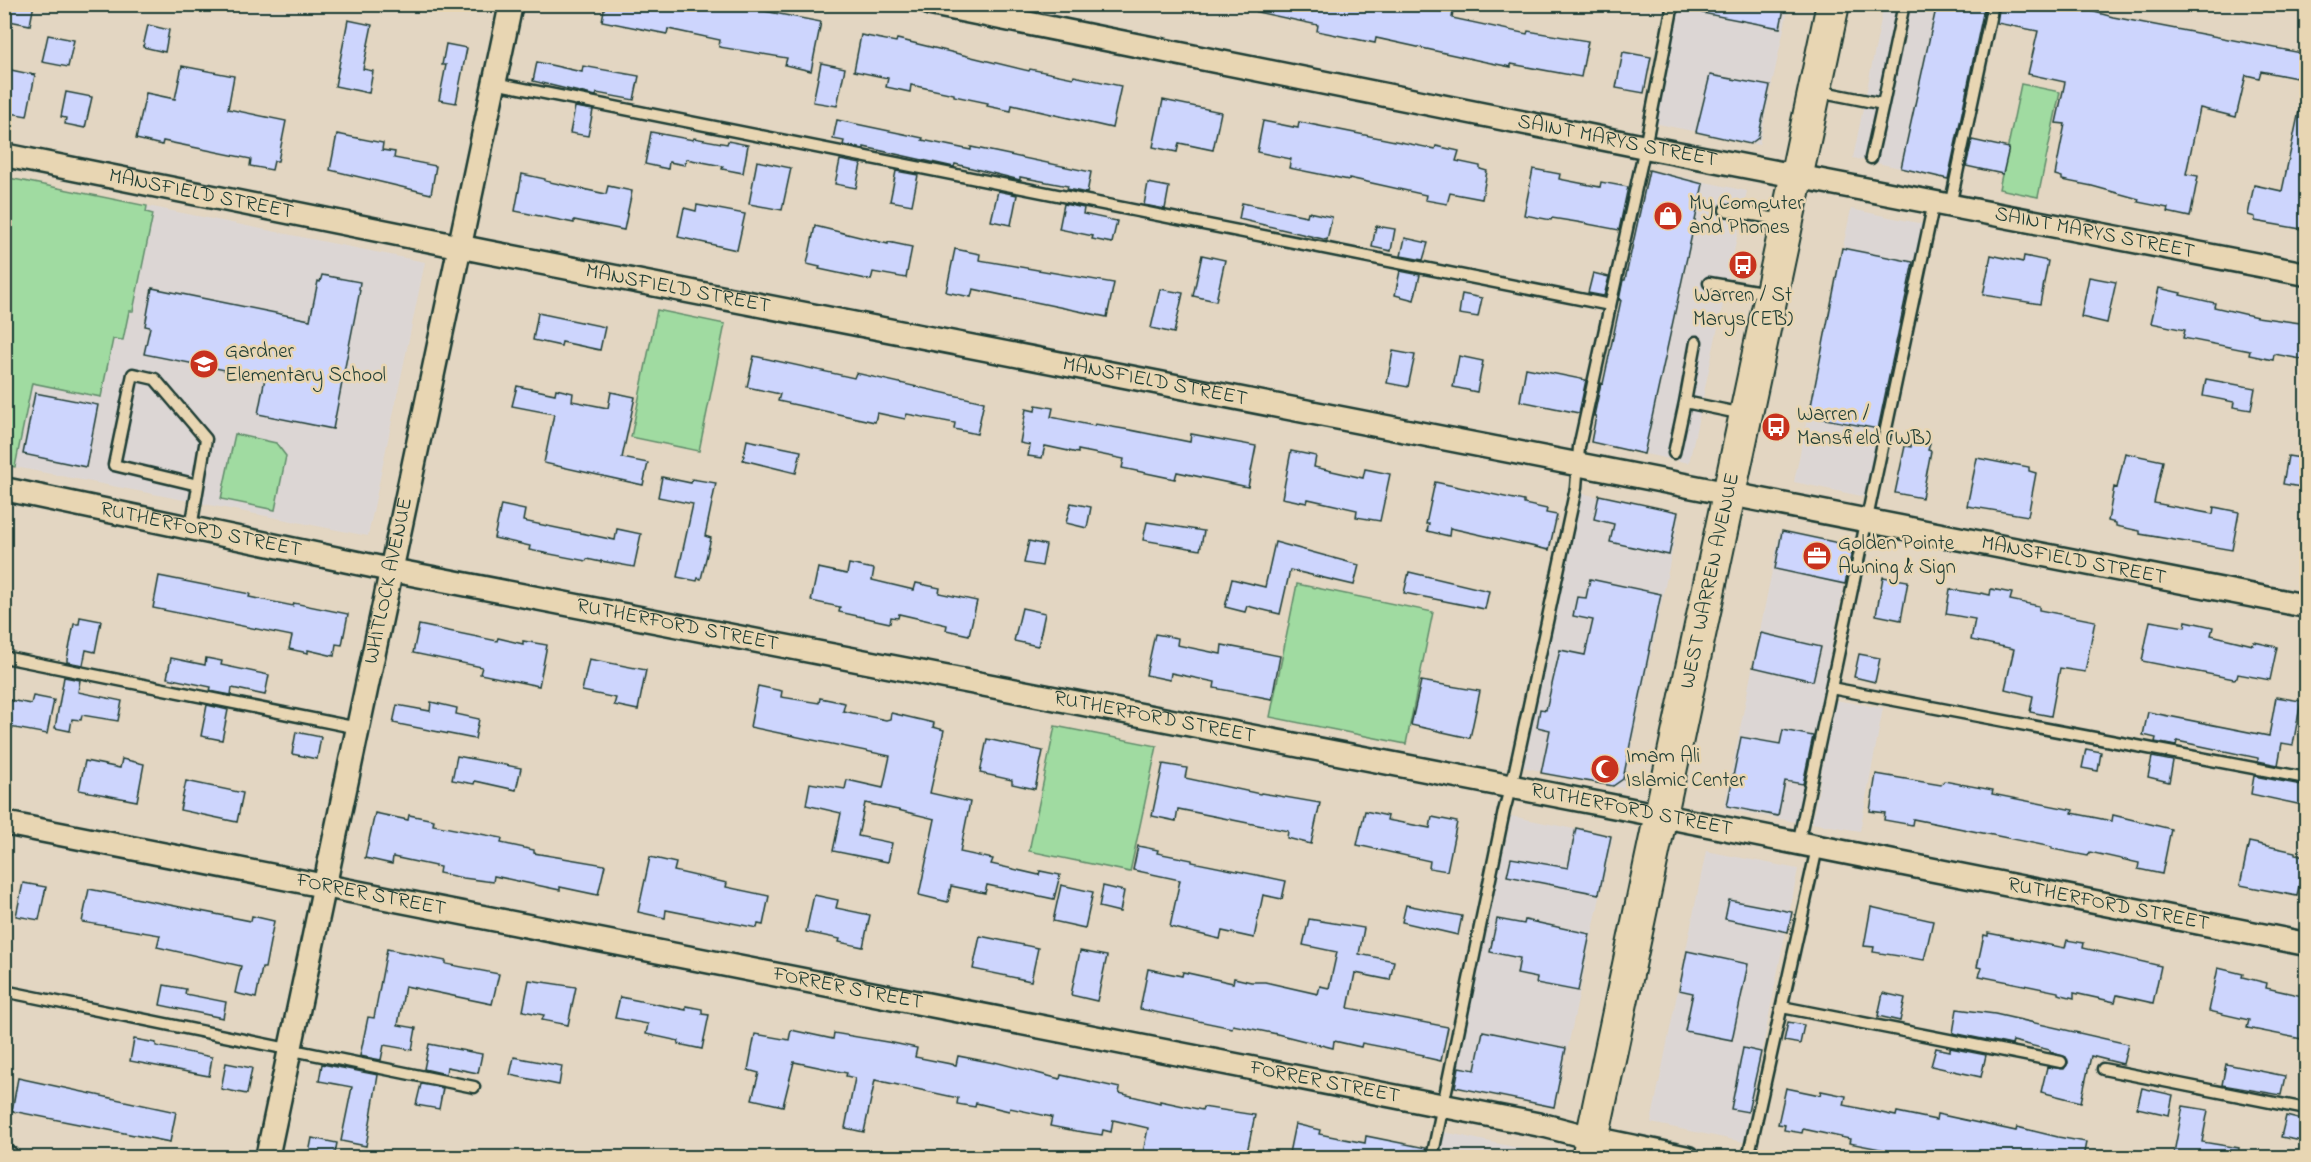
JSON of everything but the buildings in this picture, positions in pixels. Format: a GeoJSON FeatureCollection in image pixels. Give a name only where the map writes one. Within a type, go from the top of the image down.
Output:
{"type":"FeatureCollection","features":[{"type":"Feature","properties":{"kind":"main road","name":"WEST WARREN AVENUE"},"geometry":{"type":"LineString","coordinates":[[1590,1148],[1833,4]]}},
{"type":"Feature","properties":{"kind":"street","name":"WHITLOCK AVENUE"},"geometry":{"type":"LineString","coordinates":[[267,1158],[511,4]]}},
{"type":"Feature","properties":{"kind":"street","name":"SAINT MARYS STREET"},"geometry":{"type":"LineString","coordinates":[[931,4],[1645,147],[2307,274]]}},
{"type":"Feature","properties":{"kind":"street","name":"MANSFIELD STREET"},"geometry":{"type":"LineString","coordinates":[[4,154],[460,247],[2307,606]]}},
{"type":"Feature","properties":{"kind":"street","name":"RUTHERFORD STREET"},"geometry":{"type":"LineString","coordinates":[[4,489],[391,570],[1511,786],[2307,944]]}},
{"type":"Feature","properties":{"kind":"street","name":"FORRER STREET"},"geometry":{"type":"LineString","coordinates":[[4,823],[1552,1127],[1590,1148],[1688,1158]]}},
{"type":"Feature","properties":{"kind":"lane"},"geometry":{"type":"LineString","coordinates":[[1432,1158],[1576,488],[1579,447],[1645,147],[1673,4]]}},
{"type":"Feature","properties":{"kind":"lane"},"geometry":{"type":"LineString","coordinates":[[1871,158],[1904,4]]}},
{"type":"Feature","properties":{"kind":"lane"},"geometry":{"type":"LineString","coordinates":[[1748,1158],[1782,1007],[1831,688],[1866,521],[1942,204],[1993,4]]}},
{"type":"Feature","properties":{"kind":"lane"},"geometry":{"type":"LineString","coordinates":[[494,83],[1610,305]]}},
{"type":"Feature","properties":{"kind":"lane"},"geometry":{"type":"LineString","coordinates":[[1814,91],[1883,104]]}},
{"type":"Feature","properties":{"kind":"lane"},"geometry":{"type":"LineString","coordinates":[[1725,210],[1786,221]]}},
{"type":"Feature","properties":{"kind":"lane"},"geometry":{"type":"LineString","coordinates":[[1709,283],[1771,294]]}},
{"type":"Feature","properties":{"kind":"lane"},"geometry":{"type":"LineString","coordinates":[[1674,453],[1696,342]]}},
{"type":"Feature","properties":{"kind":"lane"},"geometry":{"type":"LineString","coordinates":[[191,528],[206,439],[155,379],[133,374],[114,465],[198,485]]}},
{"type":"Feature","properties":{"kind":"lane"},"geometry":{"type":"LineString","coordinates":[[1685,402],[1746,414]]}},
{"type":"Feature","properties":{"kind":"lane"},"geometry":{"type":"LineString","coordinates":[[4,657],[358,728]]}},
{"type":"Feature","properties":{"kind":"lane"},"geometry":{"type":"LineString","coordinates":[[1831,688],[2307,778]]}},
{"type":"Feature","properties":{"kind":"lane"},"geometry":{"type":"LineString","coordinates":[[4,991],[474,1087]]}},
{"type":"Feature","properties":{"kind":"lane"},"geometry":{"type":"LineString","coordinates":[[1782,1007],[2061,1062]]}},
{"type":"Feature","properties":{"kind":"lane"},"geometry":{"type":"LineString","coordinates":[[2103,1069],[2307,1109]]}},
{"type":"Feature","properties":{"kind":"shaded area"},"geometry":{"type":"Polygon","coordinates":[[[1679,5],[1789,5],[1759,145],[1654,123],[1679,5]]]}},
{"type":"Feature","properties":{"kind":"shaded area"},"geometry":{"type":"Polygon","coordinates":[[[1884,5],[1989,5],[1953,179],[1853,158],[1884,5]]]}},
{"type":"Feature","properties":{"kind":"shaded area"},"geometry":{"type":"Polygon","coordinates":[[[1649,170],[1747,191],[1689,463],[1591,443],[1649,170]]]}},
{"type":"Feature","properties":{"kind":"shaded area","name":"Gardner Elementary School"},"geometry":{"type":"Polygon","coordinates":[[[4,177],[425,262],[368,536],[5,465],[4,177]]]}},
{"type":"Feature","properties":{"kind":"shaded area"},"geometry":{"type":"Polygon","coordinates":[[[1851,209],[1923,224],[1866,497],[1794,482],[1851,209]]]}},
{"type":"Feature","properties":{"kind":"shaded area"},"geometry":{"type":"Polygon","coordinates":[[[1580,493],[1680,514],[1623,788],[1522,767],[1580,493]]]}},
{"type":"Feature","properties":{"kind":"shaded area"},"geometry":{"type":"Polygon","coordinates":[[[1780,531],[1852,546],[1796,822],[1724,808],[1780,531]]]}},
{"type":"Feature","properties":{"kind":"shaded area"},"geometry":{"type":"Polygon","coordinates":[[[1835,700],[1883,708],[1860,831],[1812,823],[1835,700]]]}},
{"type":"Feature","properties":{"kind":"shaded area"},"geometry":{"type":"Polygon","coordinates":[[[1511,816],[1613,837],[1555,1107],[1453,1085],[1511,816]]]}},
{"type":"Feature","properties":{"kind":"shaded area"},"geometry":{"type":"Polygon","coordinates":[[[1706,851],[1798,869],[1744,1142],[1651,1123],[1706,851]]]}},
{"type":"Feature","properties":{"kind":"shaded area"},"geometry":{"type":"Polygon","coordinates":[[[1444,1132],[1542,1153],[1541,1157],[1439,1157],[1444,1132]]]}},
{"type":"Feature","properties":{"kind":"green space"},"geometry":{"type":"Polygon","coordinates":[[[2021,84],[2060,92],[2038,197],[1999,189],[2021,84]]]}},
{"type":"Feature","properties":{"kind":"green space"},"geometry":{"type":"Polygon","coordinates":[[[4,177],[147,206],[146,212],[153,214],[133,311],[129,311],[123,340],[113,339],[101,397],[32,383],[15,467],[4,465],[4,177]]]}},
{"type":"Feature","properties":{"kind":"green space"},"geometry":{"type":"Polygon","coordinates":[[[657,310],[725,324],[699,451],[631,437],[657,310]]]}},
{"type":"Feature","properties":{"kind":"green space"},"geometry":{"type":"Polygon","coordinates":[[[235,434],[276,443],[286,456],[275,510],[221,499],[235,434]]]}},
{"type":"Feature","properties":{"kind":"green space"},"geometry":{"type":"Polygon","coordinates":[[[1297,584],[1433,612],[1406,744],[1270,717],[1297,584]]]}},
{"type":"Feature","properties":{"kind":"green space"},"geometry":{"type":"Polygon","coordinates":[[[1055,726],[1157,746],[1130,872],[1029,851],[1055,726]]]}},
{"type":"Feature","properties":{"kind":"place","name":"My Computer and Phones"},"geometry":{"type":"Point","coordinates":[1668,216]}},
{"type":"Feature","properties":{"kind":"place","name":"Warren / St Marys (EB)"},"geometry":{"type":"Point","coordinates":[1743,265]}},
{"type":"Feature","properties":{"kind":"place","name":"Gardner Elementary School"},"geometry":{"type":"Point","coordinates":[204,364]}},
{"type":"Feature","properties":{"kind":"place","name":"Warren / Mansfield (WB)"},"geometry":{"type":"Point","coordinates":[1776,427]}},
{"type":"Feature","properties":{"kind":"place","name":"Golden Pointe Awning & Sign"},"geometry":{"type":"Point","coordinates":[1817,556]}},
{"type":"Feature","properties":{"kind":"place","name":"Imam Ali Islamic Center"},"geometry":{"type":"Point","coordinates":[1605,769]}}]}
